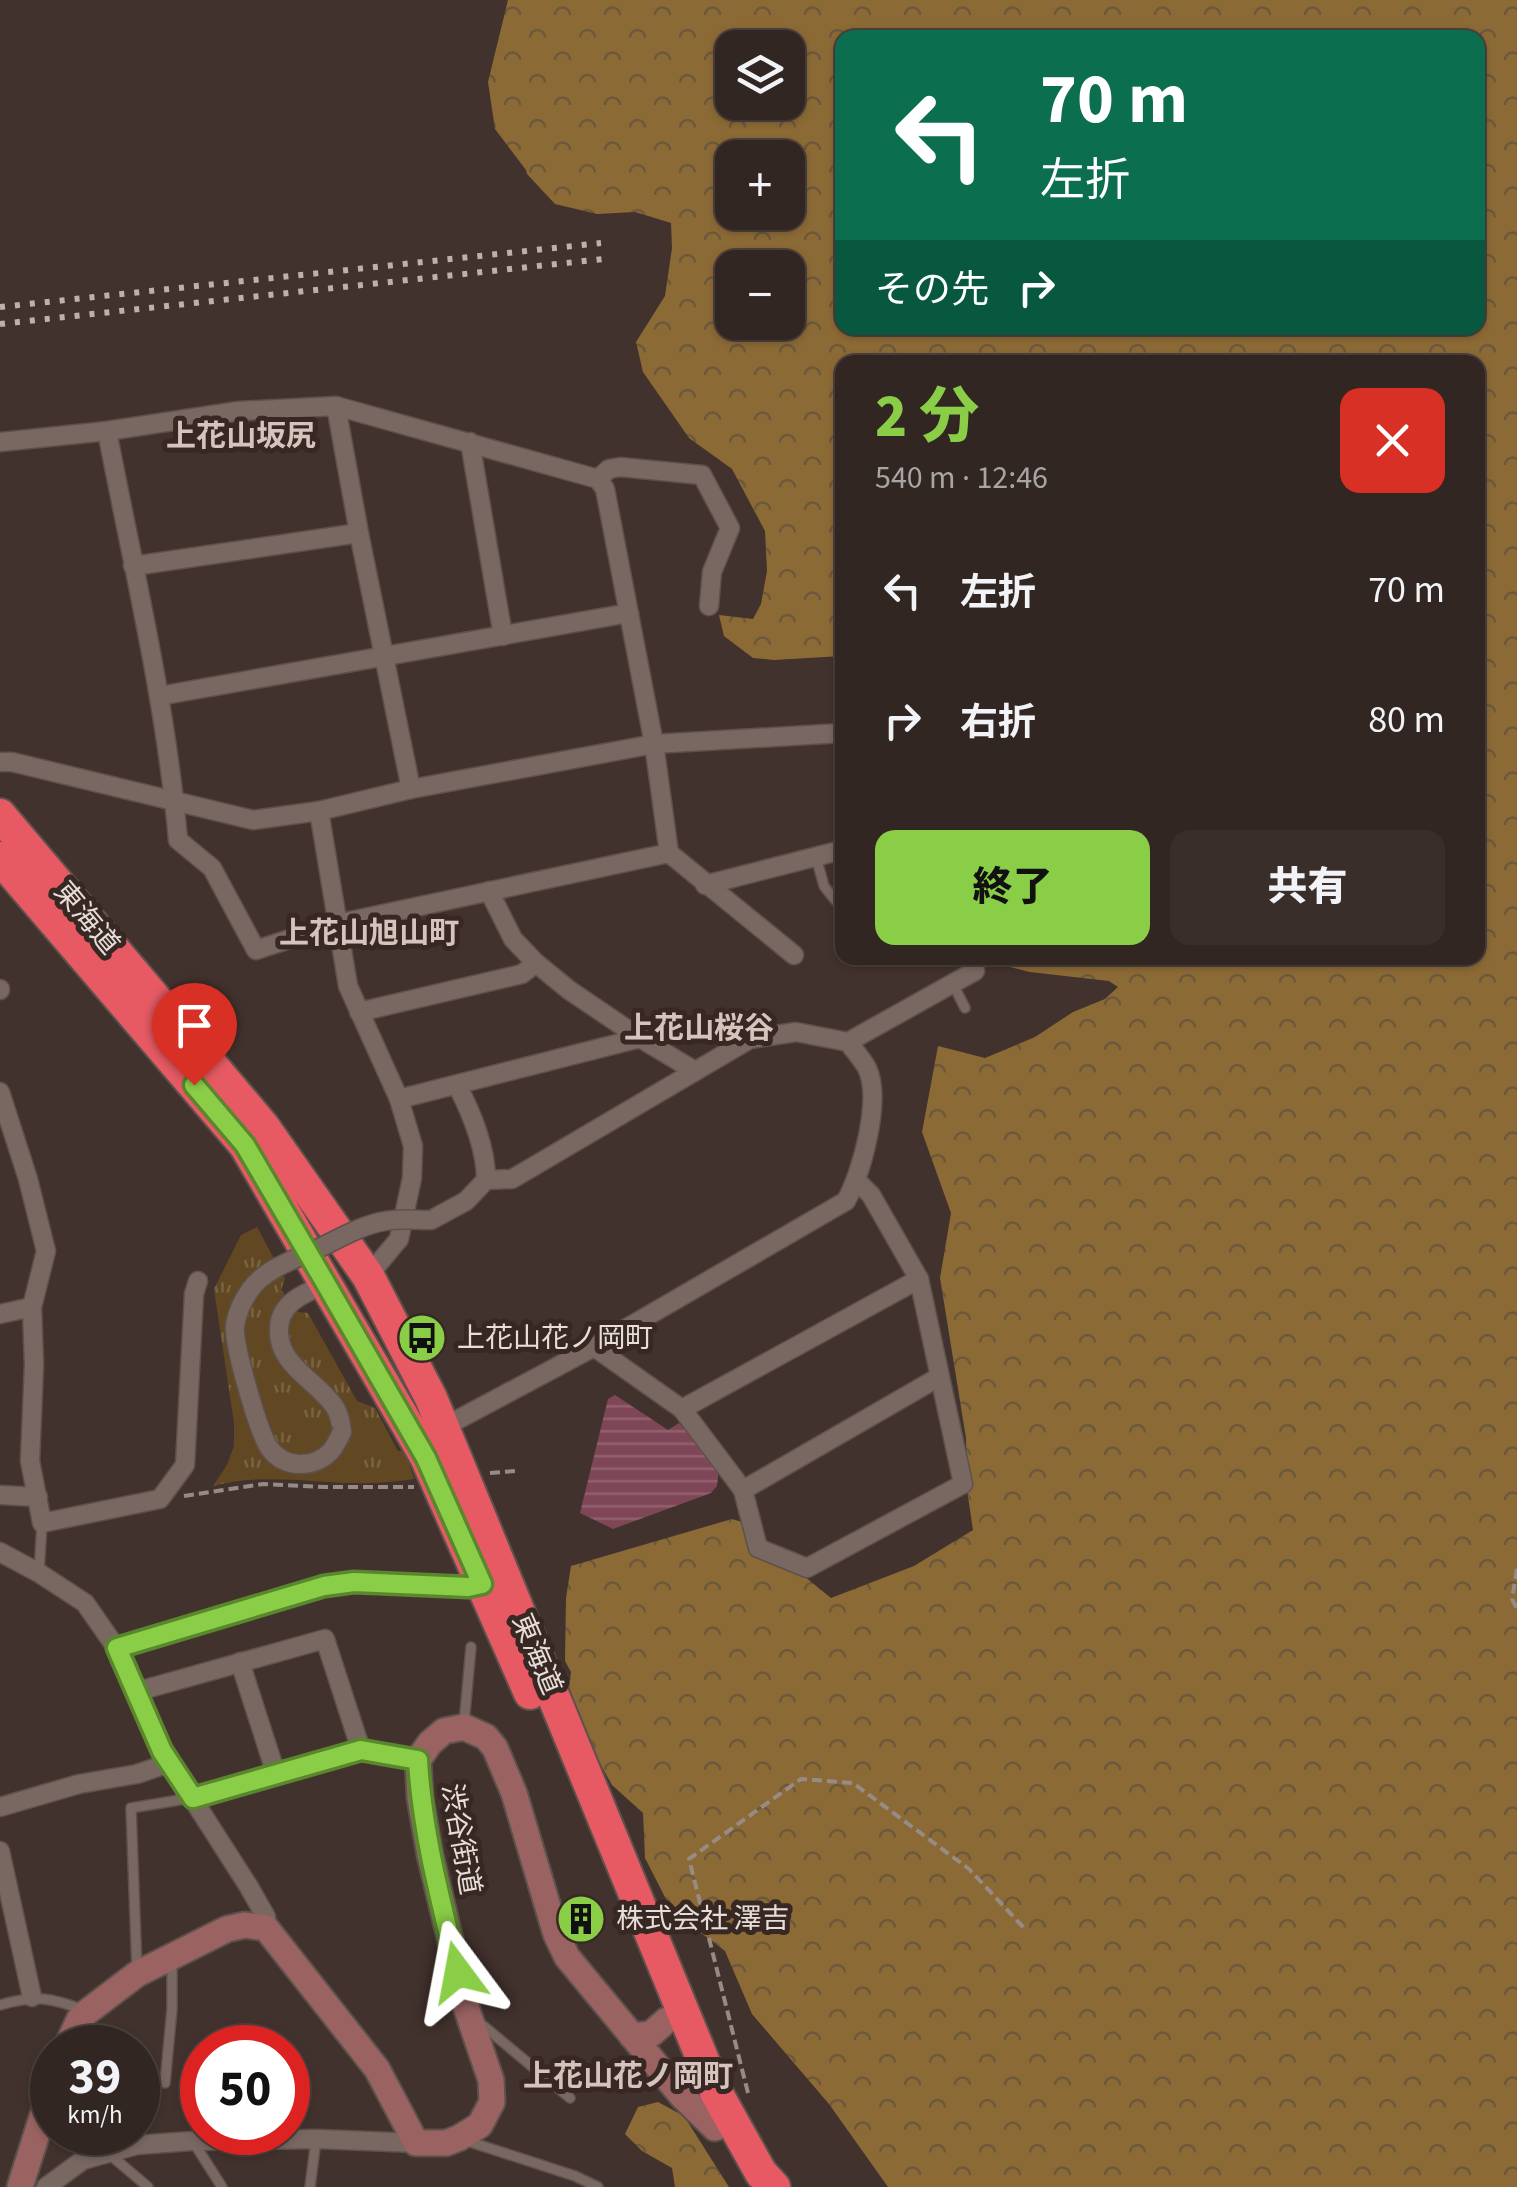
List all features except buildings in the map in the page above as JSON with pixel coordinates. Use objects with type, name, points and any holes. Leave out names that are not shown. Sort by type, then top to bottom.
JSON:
[{"type":"highway","name":"東海道","points":[[0,815],[264,1126],[368,1276],[431,1398],[716,2092],[761,2172],[774,2187]]},
{"type":"highway","name":"東海道","points":[[0,858],[245,1145],[426,1458],[701,2100],[746,2187]]},
{"type":"main road","name":"渋谷街道","points":[[459,2138],[480,2125],[492,2102],[491,2080],[467,2010],[430,1855],[418,1760],[430,1742],[444,1731],[464,1727],[486,1737],[495,1748],[514,1794],[556,1934],[568,1956],[682,2096],[715,2128]]},
{"type":"main road","points":[[78,2025],[87,2012],[137,1974],[172,1955],[226,1929],[245,1925],[266,1928],[377,2069],[416,2143],[446,2143],[459,2138]]},
{"type":"main road","points":[[632,2036],[651,2034],[667,2020]]},
{"type":"main road","points":[[20,2187],[30,2155]]},
{"type":"street","points":[[336,406],[411,789]]},
{"type":"street","points":[[0,442],[239,411],[336,406],[598,479],[605,489],[654,744],[668,853],[794,955]]},
{"type":"street","points":[[107,431],[159,696],[178,840],[212,868],[256,950],[336,924],[668,853]]},
{"type":"street","points":[[470,442],[502,636]]},
{"type":"street","points":[[598,479],[610,469],[620,467],[702,475],[730,528],[712,572],[709,606]]},
{"type":"street","points":[[133,566],[359,534]]},
{"type":"street","points":[[159,696],[629,613]]},
{"type":"street","points":[[0,762],[253,820],[319,811],[411,789],[654,744],[835,733]]},
{"type":"street","points":[[319,811],[348,986],[399,1099],[413,1146],[412,1178],[400,1239],[368,1276]]},
{"type":"street","points":[[706,885],[835,852]]},
{"type":"street","points":[[489,891],[513,939],[536,963],[569,990],[695,1071]]},
{"type":"street","points":[[359,1012],[522,974],[536,963]]},
{"type":"street","points":[[486,1180],[512,1179],[750,1039],[796,1032],[848,1042],[975,971]]},
{"type":"street","points":[[399,1099],[640,1038]]},
{"type":"street","points":[[442,1428],[594,1347],[846,1201],[857,1181],[873,1104],[868,1070],[848,1042]]},
{"type":"street","points":[[326,1284],[290,1303],[279,1319],[278,1336],[281,1350],[339,1413],[342,1432],[334,1449],[320,1460],[291,1464],[277,1458],[267,1446],[241,1365],[235,1337],[242,1304],[266,1274],[363,1228],[385,1221],[432,1220],[466,1201],[486,1180],[486,1163],[471,1111],[457,1085]]},
{"type":"street","points":[[0,1092],[46,1251],[32,1308],[30,1462],[42,1523],[160,1500],[185,1465],[194,1294],[198,1281]]},
{"type":"street","points":[[594,1347],[682,1409],[743,1490],[758,1548],[807,1568],[963,1484],[919,1279],[871,1195],[857,1181]]},
{"type":"street","points":[[682,1409],[919,1279]]},
{"type":"street","points":[[0,1314],[32,1308]]},
{"type":"street","points":[[743,1490],[939,1377]]},
{"type":"street","points":[[0,1495],[38,1497]]},
{"type":"street","points":[[0,1552],[85,1604],[117,1648],[168,1763],[266,1917],[266,1928]]},
{"type":"street","points":[[134,1692],[325,1639],[361,1750]]},
{"type":"street","points":[[240,1662],[276,1774]]},
{"type":"street","points":[[193,1798],[361,1750],[418,1760]]},
{"type":"street","points":[[0,1807],[168,1763]]},
{"type":"street","points":[[0,1851],[32,1998]]},
{"type":"street","points":[[310,2139],[416,2143]]},
{"type":"street","points":[[46,2187],[83,2160],[101,2155]]},
{"type":"lane","points":[[816,858],[824,886],[835,900]]},
{"type":"lane","points":[[953,984],[965,1008]]},
{"type":"lane","points":[[39,1573],[42,1523]]},
{"type":"lane","points":[[117,1648],[324,1586],[354,1582],[468,1587],[482,1584]]},
{"type":"lane","points":[[464,1727],[470,1647]]},
{"type":"lane","points":[[137,1974],[131,1808],[193,1798]]},
{"type":"lane","points":[[164,2083],[172,2009],[172,1955]]},
{"type":"lane","points":[[0,2005],[32,1998],[58,2000],[87,2012]]},
{"type":"lane","points":[[467,2010],[570,2098]]},
{"type":"lane","points":[[459,2138],[598,2187]]},
{"type":"lane","points":[[310,2187],[316,2139]]},
{"type":"lane","points":[[110,2155],[148,2187]]},
{"type":"lane","points":[[202,2155],[222,2187]]},
{"type":"path","points":[[490,1473],[516,1471]]},
{"type":"path","points":[[160,1500],[263,1484],[417,1486]]},
{"type":"path","points":[[1515,1604],[1517,1569]]},
{"type":"path","points":[[752,2108],[690,1859],[801,1780],[853,1783],[969,1870],[1024,1928]]},
{"type":"green space","points":[[508,0],[1517,0],[1517,2187],[888,2187],[829,2104],[752,2014],[725,1951],[672,1911],[645,1858],[643,1813],[612,1785],[576,1721],[569,1685],[571,1672],[565,1661],[571,1566],[732,1519],[742,1522],[752,1554],[799,1572],[831,1598],[914,1566],[973,1530],[966,1438],[940,1278],[951,1213],[922,1132],[938,1046],[985,1058],[1035,1037],[1073,1012],[1105,999],[1118,987],[1109,981],[1003,965],[1485,965],[1485,355],[835,355],[835,656],[753,658],[724,636],[719,615],[753,619],[761,604],[767,571],[765,531],[732,469],[689,438],[643,372],[636,342],[665,296],[672,248],[671,223],[635,212],[597,214],[555,204],[495,129],[488,82]]},
{"type":"green space","points":[[257,1227],[285,1279],[281,1290],[298,1312],[308,1313],[357,1401],[375,1408],[398,1451],[405,1451],[414,1479],[368,1483],[251,1480],[213,1486],[234,1446],[214,1289],[241,1235]]},
{"type":"green space","points":[[658,2102],[684,2116],[729,2187],[675,2187],[672,2168],[642,2151],[625,2134],[638,2107]]},
{"type":"shaded area","points":[[615,1395],[668,1430],[679,1423],[719,1468],[717,1486],[711,1493],[613,1529],[580,1513],[608,1399]]},
{"type":"railway","points":[[0,307],[601,243]]},
{"type":"railway","points":[[0,324],[603,259]]},
{"type":"place","name":"上花山花ノ岡町","points":[[422,1338]]},
{"type":"place","name":"株式会社 澤吉","points":[[581,1919]]},
{"type":"district","name":"上花山坂尻","points":[[241,436]]},
{"type":"district","name":"上花山旭山町","points":[[369,933]]},
{"type":"district","name":"上花山桜谷","points":[[699,1028]]},
{"type":"district","name":"上花山花ノ岡町","points":[[628,2076]]},
{"type":"route","points":[[194,1085],[245,1145],[326,1284],[426,1458],[482,1584],[468,1587],[354,1582],[324,1586],[117,1648],[168,1763],[193,1798],[361,1750],[418,1760],[430,1855],[458,1972]]}]
